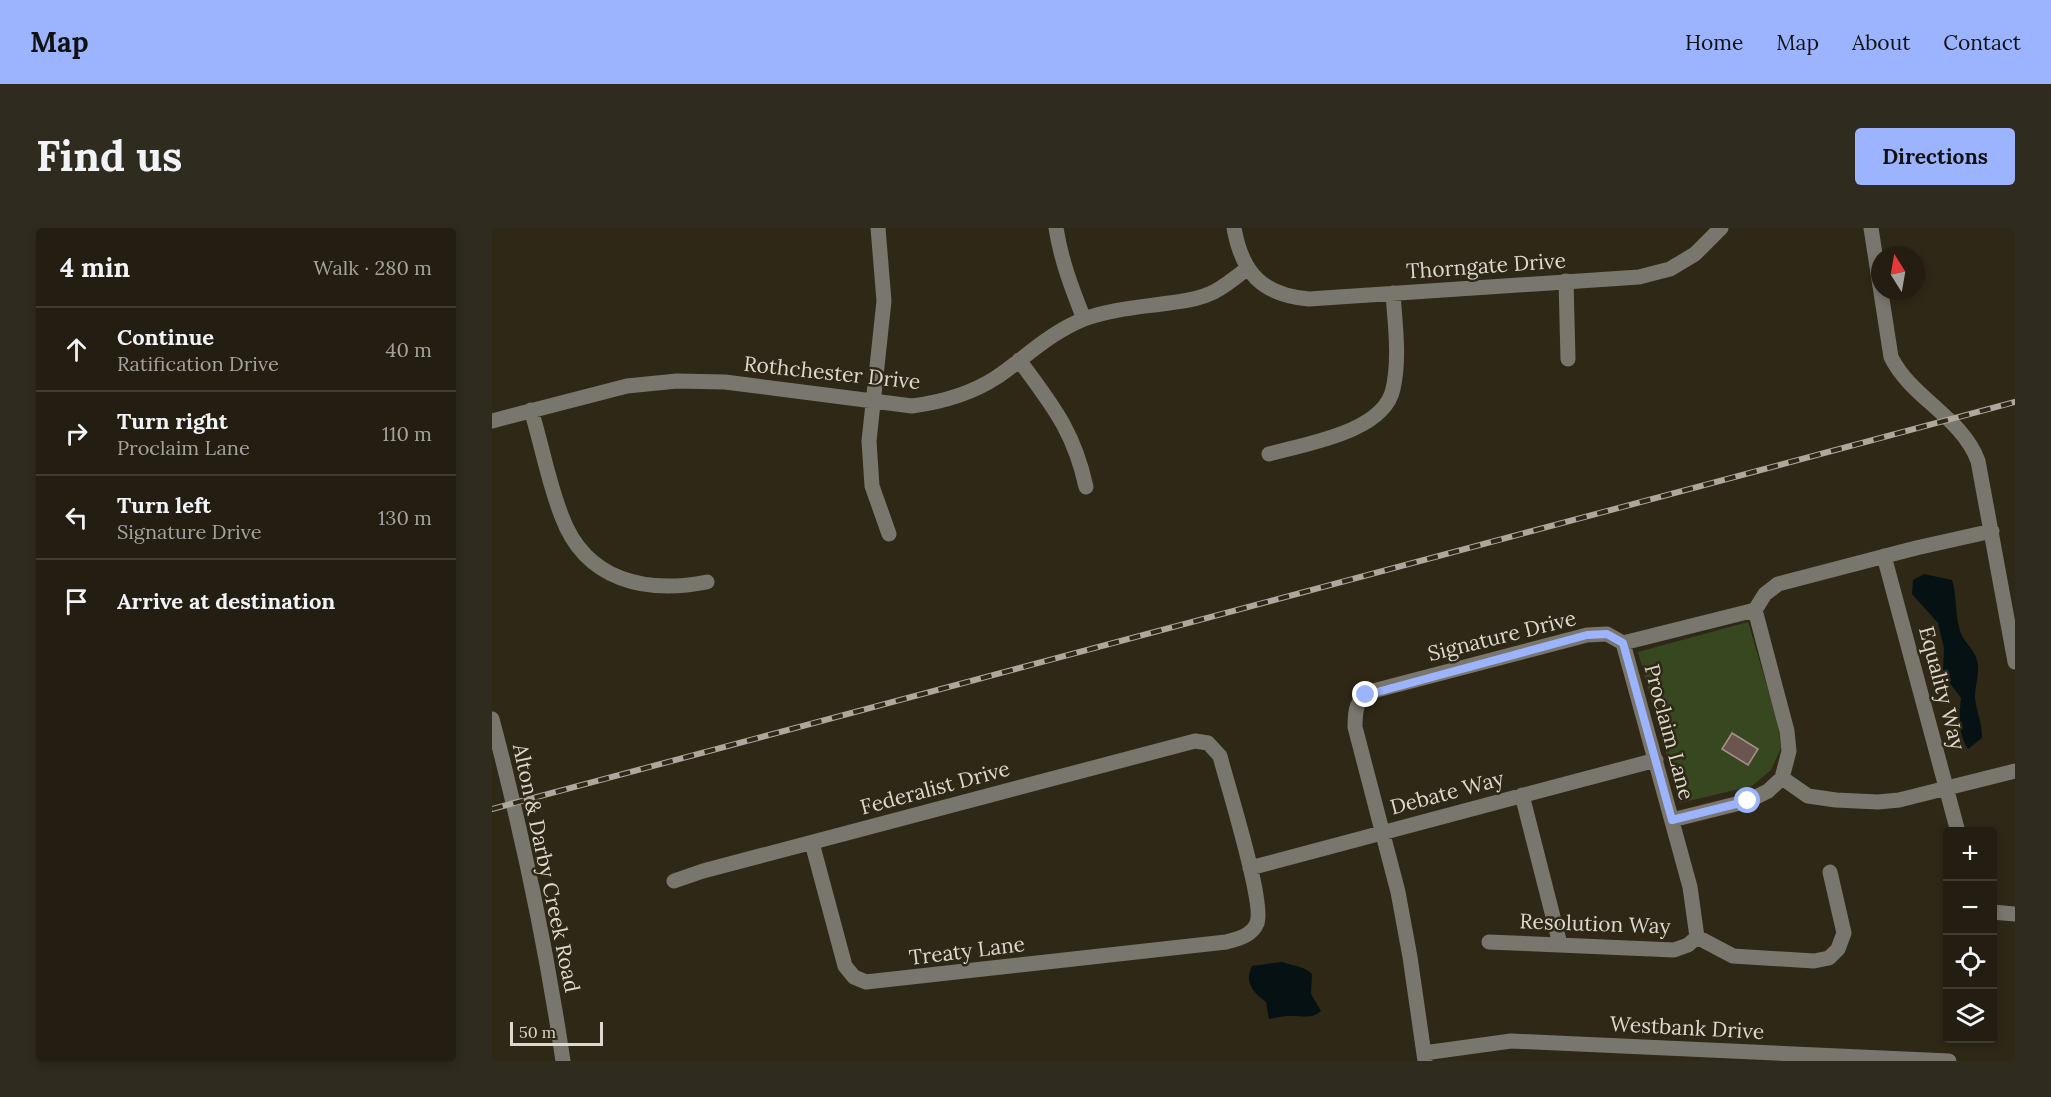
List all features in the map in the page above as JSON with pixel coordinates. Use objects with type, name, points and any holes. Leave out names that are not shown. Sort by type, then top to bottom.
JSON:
[{"type":"street","points":[[878,228],[884,301],[869,441],[872,486],[889,534]]},
{"type":"street","points":[[1056,228],[1060,253],[1084,319]]},
{"type":"street","points":[[1234,228],[1238,248],[1247,269]]},
{"type":"street","name":"Thorngate Drive","points":[[1247,269],[1279,293],[1309,299],[1639,277],[1670,269],[1695,254],[1721,228]]},
{"type":"street","points":[[1870,228],[1891,357],[1907,380],[1952,422],[1974,450],[1978,461],[2015,662]]},
{"type":"street","name":"Rothchester Drive","points":[[492,421],[627,386],[677,381],[734,383],[912,406],[956,398],[996,378],[1061,330],[1084,319],[1121,310],[1193,300],[1210,294],[1247,269]]},
{"type":"street","points":[[1566,281],[1568,359]]},
{"type":"street","points":[[1269,454],[1349,432],[1376,417],[1393,392],[1397,362],[1393,293]]},
{"type":"street","points":[[1019,360],[1058,413],[1071,436],[1086,487]]},
{"type":"street","points":[[531,410],[562,518],[573,540],[584,554],[608,573],[630,582],[647,585],[707,582]]},
{"type":"street","points":[[1623,643],[1755,610],[1765,594],[1778,584],[1992,531]]},
{"type":"street","name":"Equality Way","points":[[1884,556],[1957,827]]},
{"type":"street","points":[[1672,820],[1748,801],[1768,791],[1782,778],[1789,751],[1787,731],[1755,610]]},
{"type":"street","name":"Signature Drive","points":[[1384,833],[1355,727],[1356,707],[1360,699],[1373,691],[1587,635],[1607,634],[1623,643]]},
{"type":"street","name":"Proclaim Lane","points":[[1623,643],[1690,887],[1697,937]]},
{"type":"street","name":"Alton & Darby Creek Road","points":[[492,719],[515,803],[547,958],[563,1061]]},
{"type":"street","name":"Federalist Drive","points":[[674,880],[1167,747],[1195,741],[1208,743]]},
{"type":"street","name":"Treaty Lane","points":[[812,843],[845,966],[854,977],[866,982],[1226,942],[1245,936],[1255,927],[1259,912],[1250,868],[1220,756],[1208,743]]},
{"type":"street","name":"Debate Way","points":[[1250,868],[1656,759]]},
{"type":"street","points":[[1782,778],[1808,796],[1878,802],[1899,800],[2015,771]]},
{"type":"street","points":[[1522,795],[1560,944]]},
{"type":"street","points":[[1384,833],[1410,957],[1424,1057]]},
{"type":"street","points":[[1697,937],[1733,956],[1814,961],[1829,958],[1838,949],[1844,933],[1830,872]]},
{"type":"street","points":[[1997,912],[2015,914]]},
{"type":"street","name":"Resolution Way","points":[[1489,942],[1674,950],[1688,945],[1697,937]]},
{"type":"street","name":"Westbank Drive","points":[[1424,1057],[1511,1041],[1949,1061]]},
{"type":"green space","points":[[1748,622],[1777,720],[1781,748],[1771,770],[1752,786],[1680,803],[1638,652]]},
{"type":"shaded area","points":[[1924,574],[1952,580],[1960,631],[1977,660],[1975,697],[1982,738],[1968,749],[1962,737],[1960,725],[1961,698],[1943,674],[1944,648],[1938,623],[1912,594],[1913,580]]},
{"type":"shaded area","points":[[1282,962],[1302,968],[1312,974],[1311,994],[1321,1011],[1318,1014],[1269,1019],[1266,1002],[1249,982],[1250,972],[1252,966]]},
{"type":"building","points":[[1732,733],[1758,749],[1748,765],[1722,749]]},
{"type":"railway","points":[[492,809],[2015,402]]},
{"type":"route","points":[[1366,695],[1373,691],[1587,635],[1607,634],[1623,643],[1672,820],[1748,801]]}]
